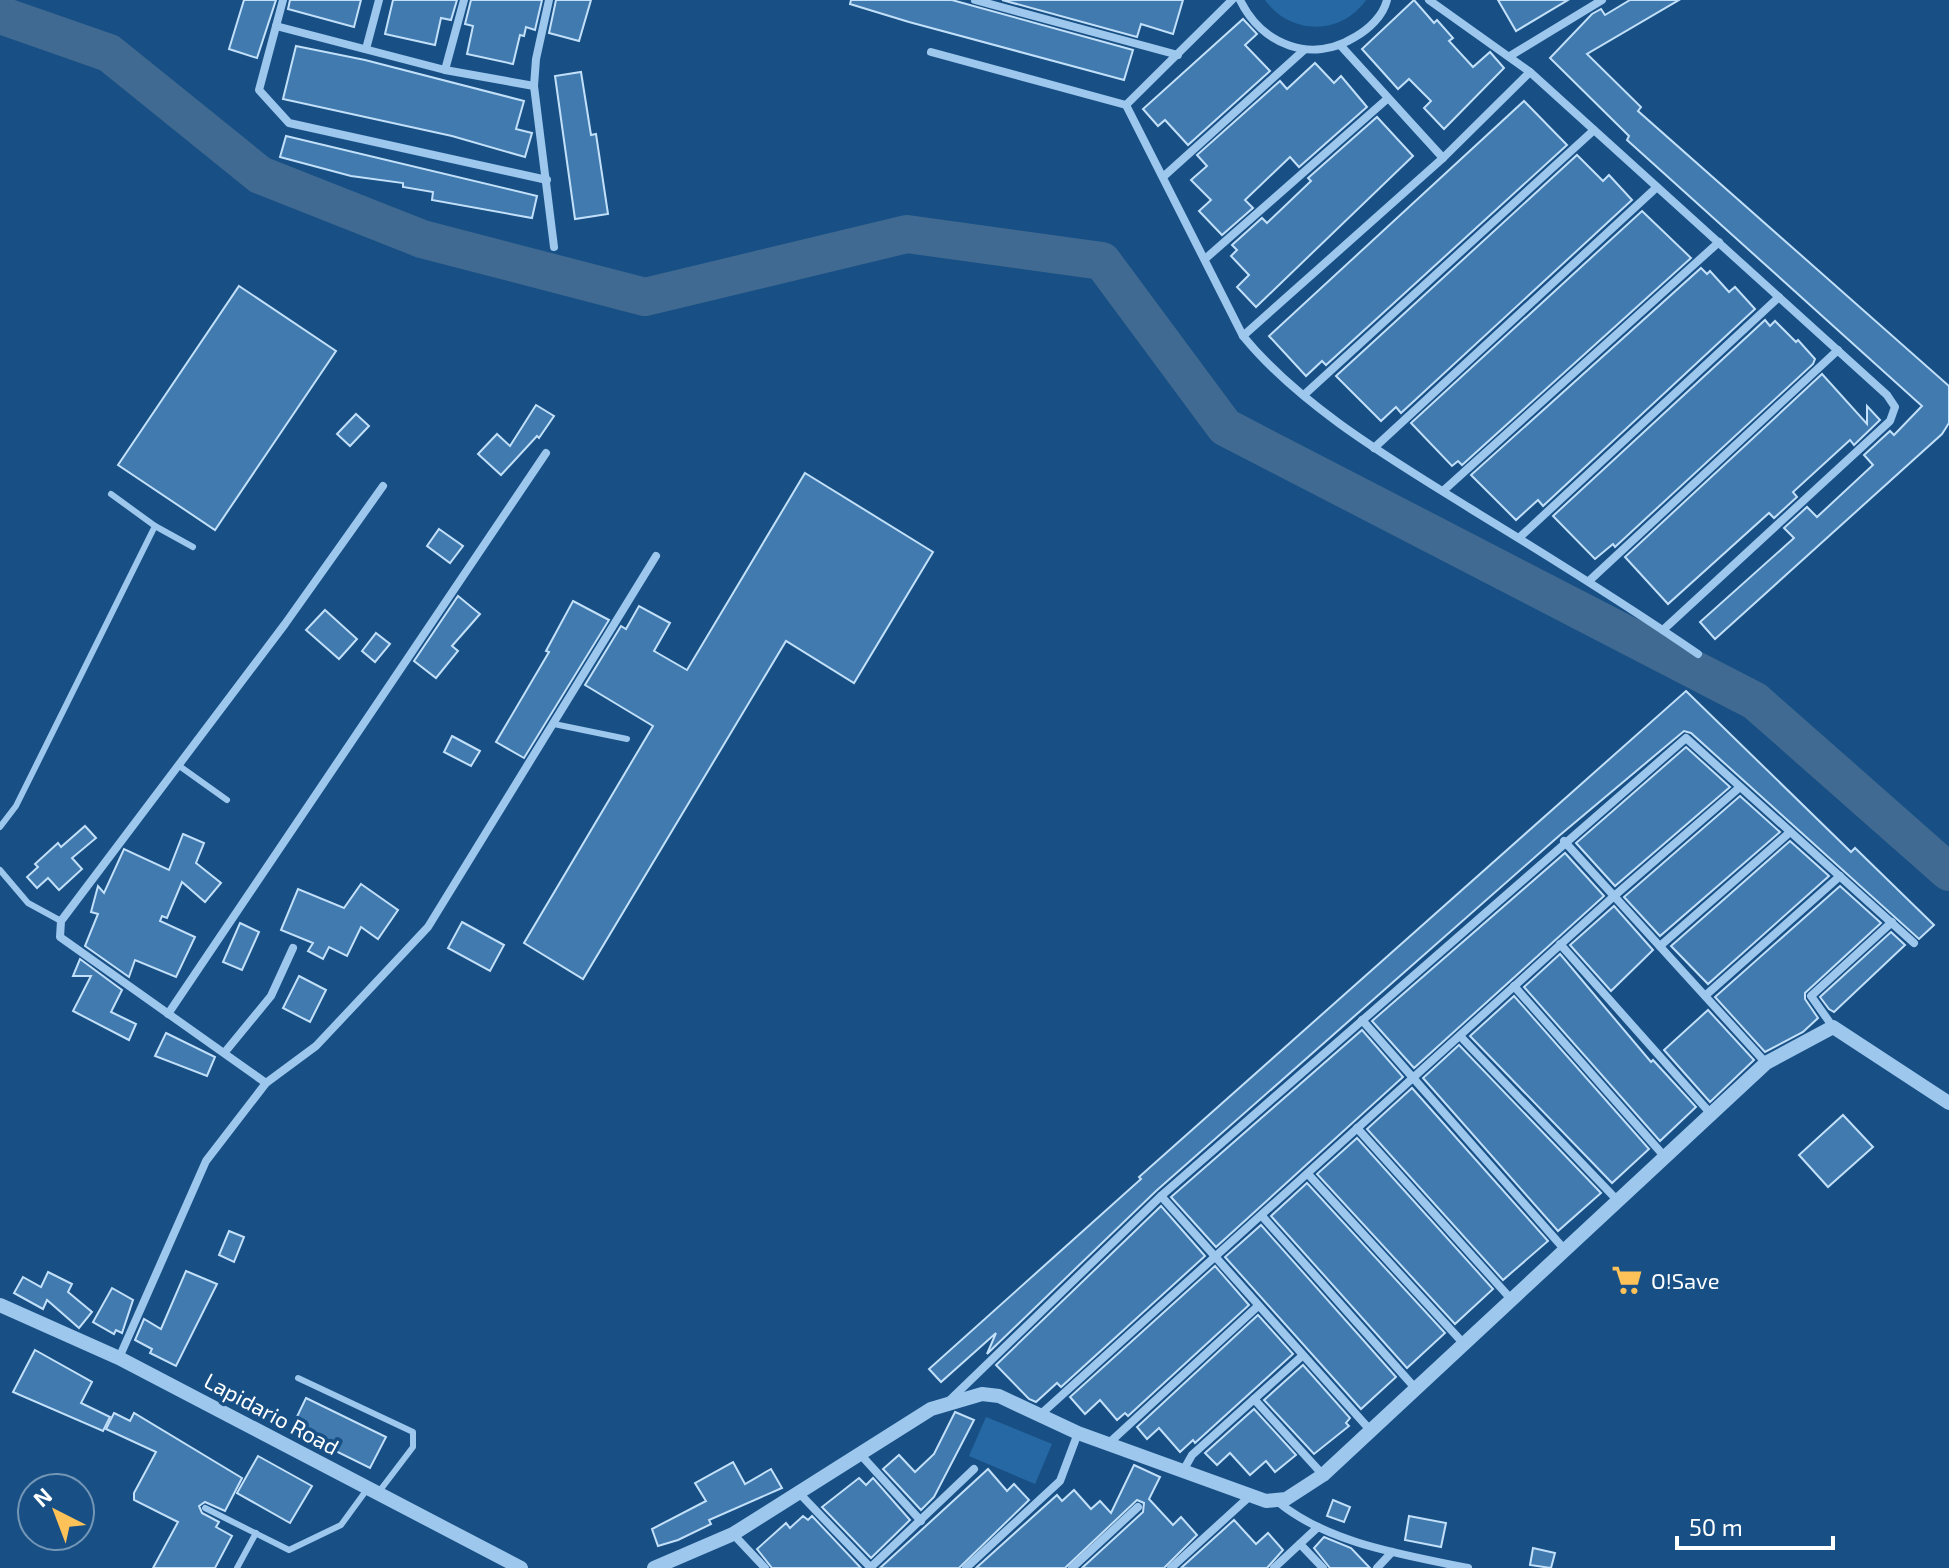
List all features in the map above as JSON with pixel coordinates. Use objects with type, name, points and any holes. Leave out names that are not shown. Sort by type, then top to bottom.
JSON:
[{"type":"street","points":[[283,0],[259,90],[289,123],[547,180]]},
{"type":"street","points":[[366,49],[379,0]]},
{"type":"street","points":[[445,70],[464,0]]},
{"type":"street","points":[[549,0],[536,59],[534,86],[554,247]]},
{"type":"street","points":[[975,0],[1178,55]]},
{"type":"street","points":[[1126,105],[1232,0]]},
{"type":"street","points":[[1240,0],[1262,32],[1282,44],[1304,50],[1341,46],[1367,30],[1387,0]]},
{"type":"street","points":[[1431,0],[1530,72],[1838,350],[1887,395],[1895,407],[1890,421],[1663,630]]},
{"type":"street","points":[[1510,56],[1602,0]]},
{"type":"street","points":[[276,26],[445,70],[534,86]]},
{"type":"street","points":[[1341,46],[1443,158]]},
{"type":"street","points":[[1163,177],[1304,50]]},
{"type":"street","points":[[931,52],[1126,105],[1243,336],[1261,358],[1374,448],[1589,581],[1698,654]]},
{"type":"street","points":[[1243,336],[1443,158],[1530,72]]},
{"type":"street","points":[[1205,259],[1387,99]]},
{"type":"street","points":[[1305,394],[1594,130]]},
{"type":"street","points":[[1374,448],[1657,187]]},
{"type":"street","points":[[1443,491],[1719,242]]},
{"type":"street","points":[[1519,538],[1779,297]]},
{"type":"street","points":[[1589,581],[1838,350]]},
{"type":"street","points":[[168,1014],[546,453]]},
{"type":"street","points":[[266,1083],[60,937],[61,921],[285,624],[383,486]]},
{"type":"street","points":[[119,1358],[206,1161],[266,1083],[316,1046],[428,927],[656,556]]},
{"type":"street","points":[[654,1568],[733,1534],[950,1401],[1161,1196],[1564,841],[1686,738],[1914,943]]},
{"type":"street","points":[[1041,1414],[1560,944],[1740,787]]},
{"type":"street","points":[[1660,946],[1789,833]]},
{"type":"street","points":[[1564,841],[1766,1063]]},
{"type":"street","points":[[1706,995],[1840,876]]},
{"type":"street","points":[[1892,922],[1811,996],[1833,1027],[1949,1103]]},
{"type":"street","points":[[1560,944],[1711,1114]]},
{"type":"street","points":[[225,1052],[271,996],[293,948]]},
{"type":"street","points":[[1514,986],[1665,1157]]},
{"type":"street","points":[[1362,1020],[1565,1250]]},
{"type":"street","points":[[1278,1502],[1323,1475],[1766,1063],[1833,1027]]},
{"type":"street","points":[[1460,1036],[1618,1201]]},
{"type":"street","points":[[1357,1128],[1511,1299]]},
{"type":"street","points":[[1308,1174],[1464,1344]]},
{"type":"street","points":[[1161,1196],[1371,1431]]},
{"type":"street","points":[[1262,1216],[1416,1389]]},
{"type":"street","name":"Lapidario Road","points":[[0,1305],[119,1358],[521,1568]]},
{"type":"street","points":[[1109,1443],[1258,1306]]},
{"type":"street","points":[[1183,1471],[1192,1455],[1302,1356]]},
{"type":"street","points":[[950,1401],[982,1394],[999,1396],[1078,1433],[1250,1496],[1278,1502],[1318,1527],[1392,1552],[1468,1568]]},
{"type":"street","points":[[1254,1399],[1323,1475]]},
{"type":"street","points":[[966,1568],[1060,1481],[1078,1433]]},
{"type":"street","points":[[860,1454],[921,1521]]},
{"type":"street","points":[[800,1494],[870,1568],[974,1469]]},
{"type":"street","points":[[1171,1568],[1250,1496]]},
{"type":"street","points":[[1072,1568],[1138,1507]]},
{"type":"street","points":[[1274,1568],[1318,1527]]},
{"type":"street","points":[[733,1534],[765,1568]]},
{"type":"street","points":[[1300,1544],[1323,1568]]},
{"type":"street","points":[[1377,1568],[1392,1552]]},
{"type":"lane","points":[[111,494],[155,526],[193,547]]},
{"type":"lane","points":[[0,827],[16,806],[155,526]]},
{"type":"lane","points":[[554,724],[627,739]]},
{"type":"lane","points":[[178,765],[227,800]]},
{"type":"lane","points":[[0,870],[28,903],[61,921]]},
{"type":"lane","points":[[205,1508],[289,1550],[341,1525],[413,1447],[413,1432],[298,1378]]},
{"type":"lane","points":[[237,1568],[256,1533]]},
{"type":"shaded area","points":[[1265,0],[1366,0],[1356,12],[1343,20],[1316,27],[1288,20],[1275,12]]},
{"type":"shaded area","points":[[986,1417],[1052,1444],[1035,1484],[969,1456]]},
{"type":"building","points":[[244,0],[276,0],[257,58],[229,49]]},
{"type":"building","points":[[290,0],[361,0],[354,27],[288,9]]},
{"type":"building","points":[[393,0],[457,0],[451,20],[441,18],[435,45],[385,34]]},
{"type":"building","points":[[471,0],[542,0],[535,30],[526,27],[524,36],[520,35],[513,64],[467,54],[473,26],[465,24]]},
{"type":"building","points":[[556,0],[591,0],[579,41],[549,33]]},
{"type":"building","points":[[851,0],[952,0],[1133,50],[1124,80],[909,22],[850,4]]},
{"type":"building","points":[[1002,0],[1183,0],[1173,34],[1141,24],[1137,37]]},
{"type":"building","points":[[1414,0],[1434,23],[1437,20],[1453,38],[1449,41],[1473,67],[1490,52],[1504,68],[1444,129],[1424,108],[1431,101],[1409,79],[1398,89],[1362,49]]},
{"type":"building","points":[[1498,0],[1568,0],[1516,31]]},
{"type":"building","points":[[1630,0],[1679,0],[1587,54],[1641,107],[1638,111],[1949,386],[1949,423],[1942,434],[1715,639],[1700,622],[1794,538],[1784,528],[1807,507],[1817,517],[1873,465],[1864,455],[1890,431],[1894,435],[1922,406],[1627,140],[1629,136],[1550,58],[1592,14],[1601,9],[1605,15]]},
{"type":"building","points":[[1243,19],[1257,34],[1245,45],[1270,71],[1188,145],[1165,120],[1158,126],[1143,109]]},
{"type":"building","points":[[296,46],[365,60],[524,101],[516,129],[532,133],[525,157],[452,136],[283,99]]},
{"type":"building","points":[[1315,63],[1334,83],[1341,76],[1367,107],[1299,167],[1290,157],[1245,200],[1253,208],[1222,235],[1199,211],[1211,200],[1191,180],[1207,166],[1197,155],[1280,81],[1287,89]]},
{"type":"building","points":[[581,72],[591,135],[596,134],[608,214],[575,219],[555,76]]},
{"type":"building","points":[[1524,101],[1567,145],[1326,365],[1322,361],[1306,376],[1269,336]]},
{"type":"building","points":[[1377,117],[1413,156],[1256,307],[1237,287],[1249,275],[1231,256],[1237,250],[1232,245],[1262,218],[1267,223],[1311,181],[1308,178]]},
{"type":"building","points":[[286,136],[537,196],[532,218],[432,200],[433,192],[403,187],[403,183],[351,176],[280,157]]},
{"type":"building","points":[[1577,155],[1603,181],[1609,175],[1632,200],[1401,413],[1396,407],[1381,421],[1336,376]]},
{"type":"building","points":[[1642,211],[1691,258],[1462,465],[1458,461],[1452,466],[1411,423]]},
{"type":"building","points":[[1701,268],[1707,274],[1710,271],[1729,292],[1735,287],[1755,309],[1543,506],[1538,500],[1516,520],[1471,475]]},
{"type":"building","points":[[239,286],[336,351],[215,530],[118,465]]},
{"type":"building","points":[[1765,320],[1770,326],[1775,321],[1796,342],[1798,340],[1815,359],[1813,364],[1615,547],[1613,544],[1595,559],[1553,516]]},
{"type":"building","points":[[1822,374],[1867,424],[1867,406],[1880,420],[1854,445],[1850,440],[1793,492],[1797,497],[1774,518],[1769,513],[1668,604],[1625,557]]},
{"type":"building","points":[[536,405],[554,416],[539,438],[537,436],[501,475],[478,454],[497,434],[510,446]]},
{"type":"building","points":[[356,414],[369,426],[350,446],[337,434]]},
{"type":"building","points":[[805,473],[933,552],[854,683],[786,641],[583,979],[524,943],[653,726],[585,685],[621,626],[626,629],[639,606],[670,623],[654,651],[687,670]]},
{"type":"building","points":[[439,529],[463,546],[450,563],[427,546]]},
{"type":"building","points":[[458,596],[480,614],[452,646],[458,651],[436,678],[414,661]]},
{"type":"building","points":[[573,601],[609,620],[524,758],[496,742],[549,652],[546,651]]},
{"type":"building","points":[[325,610],[357,639],[339,659],[306,630]]},
{"type":"building","points":[[376,633],[390,644],[375,662],[362,651]]},
{"type":"building","points":[[1686,691],[1851,852],[1855,848],[1934,925],[1919,939],[1691,733],[1684,731],[1560,835],[1156,1191],[987,1354],[996,1333],[941,1382],[929,1369],[1141,1179],[1139,1177]]},
{"type":"building","points":[[452,736],[480,751],[471,766],[444,752]]},
{"type":"building","points":[[1686,747],[1730,787],[1615,886],[1576,843]]},
{"type":"building","points":[[1740,796],[1780,832],[1660,936],[1624,897]]},
{"type":"building","points":[[85,826],[96,838],[72,858],[82,869],[59,890],[48,878],[37,888],[27,877],[38,867],[35,864],[58,843],[61,847]]},
{"type":"building","points":[[183,834],[204,843],[196,863],[221,883],[205,902],[182,882],[167,918],[162,916],[160,921],[195,937],[176,977],[135,960],[129,977],[85,946],[98,914],[91,912],[98,886],[104,893],[124,849],[169,870]]},
{"type":"building","points":[[1790,841],[1829,876],[1708,984],[1671,946]]},
{"type":"building","points":[[1565,853],[1604,896],[1414,1068],[1372,1021]]},
{"type":"building","points":[[361,884],[398,910],[378,939],[361,927],[347,956],[329,947],[323,959],[308,951],[313,943],[281,930],[298,889],[344,908]]},
{"type":"building","points":[[1840,886],[1881,923],[1805,993],[1805,999],[1818,1018],[1803,1032],[1765,1052],[1715,997]]},
{"type":"building","points":[[1614,906],[1653,950],[1611,991],[1570,945]]},
{"type":"building","points":[[462,922],[504,945],[490,971],[448,948]]},
{"type":"building","points":[[240,923],[259,932],[242,970],[223,962]]},
{"type":"building","points":[[1891,932],[1905,945],[1834,1012],[1829,1009],[1820,997]]},
{"type":"building","points":[[1560,954],[1651,1062],[1653,1060],[1696,1107],[1660,1141],[1524,987]]},
{"type":"building","points":[[80,959],[122,990],[111,1012],[136,1024],[129,1040],[73,1011],[91,976],[73,976]]},
{"type":"building","points":[[299,976],[326,990],[310,1022],[283,1008]]},
{"type":"building","points":[[1514,996],[1649,1149],[1612,1183],[1470,1036]]},
{"type":"building","points":[[1708,1010],[1754,1060],[1710,1102],[1664,1050]]},
{"type":"building","points":[[1362,1030],[1403,1077],[1216,1247],[1171,1197]]},
{"type":"building","points":[[166,1033],[215,1057],[207,1076],[155,1056]]},
{"type":"building","points":[[1459,1045],[1601,1193],[1558,1231],[1423,1078]]},
{"type":"building","points":[[1412,1088],[1548,1241],[1503,1280],[1367,1129]]},
{"type":"building","points":[[1843,1115],[1873,1147],[1828,1187],[1799,1155]]},
{"type":"building","points":[[1357,1138],[1493,1289],[1455,1324],[1317,1174]]},
{"type":"building","points":[[1307,1183],[1445,1333],[1407,1368],[1271,1216]]},
{"type":"building","points":[[1161,1206],[1205,1256],[1061,1387],[1057,1383],[1036,1402],[1029,1399],[996,1365]]},
{"type":"building","points":[[1261,1225],[1396,1377],[1361,1409],[1225,1257]]},
{"type":"building","points":[[229,1231],[244,1237],[234,1262],[219,1255]]},
{"type":"building","points":[[1215,1266],[1249,1305],[1128,1416],[1125,1413],[1117,1420],[1100,1400],[1085,1414],[1070,1397]]},
{"type":"building","points":[[186,1271],[217,1284],[176,1366],[150,1353],[152,1349],[135,1340],[144,1319],[161,1329]]},
{"type":"building","points":[[48,1272],[72,1284],[68,1292],[92,1312],[79,1328],[47,1300],[43,1309],[14,1293],[23,1277],[41,1287]]},
{"type":"building","points":[[112,1288],[133,1300],[122,1333],[116,1330],[114,1334],[93,1322]]},
{"type":"building","points":[[1258,1315],[1293,1354],[1195,1443],[1193,1440],[1180,1452],[1159,1428],[1147,1439],[1137,1427]]},
{"type":"building","points":[[35,1350],[92,1382],[81,1403],[110,1417],[103,1431],[13,1392]]},
{"type":"building","points":[[1303,1365],[1350,1418],[1346,1423],[1349,1426],[1314,1454],[1264,1400]]},
{"type":"building","points":[[306,1398],[386,1437],[370,1468],[291,1429]]},
{"type":"building","points":[[1254,1409],[1296,1455],[1275,1472],[1266,1461],[1250,1475],[1230,1453],[1217,1465],[1205,1453]]},
{"type":"building","points":[[955,1412],[974,1420],[934,1497],[921,1510],[883,1469],[899,1455],[915,1472],[934,1454]]},
{"type":"building","points":[[114,1413],[130,1421],[134,1413],[242,1478],[225,1511],[205,1502],[199,1506],[202,1513],[219,1522],[216,1527],[232,1536],[215,1568],[153,1568],[178,1522],[134,1500],[134,1493],[156,1452],[106,1429]]},
{"type":"building","points":[[258,1456],[312,1486],[290,1523],[237,1493]]},
{"type":"building","points":[[733,1462],[745,1484],[771,1469],[782,1488],[709,1520],[711,1524],[678,1540],[658,1546],[652,1529],[706,1501],[695,1483]]},
{"type":"building","points":[[1134,1465],[1160,1477],[1149,1499],[1173,1525],[1181,1517],[1197,1535],[1164,1568],[1082,1568],[1143,1512],[1144,1503],[1137,1500],[1065,1568],[976,1568],[1057,1495],[1062,1501],[1074,1490],[1091,1509],[1100,1501],[1111,1513]]},
{"type":"building","points":[[988,1469],[1007,1491],[1014,1484],[1029,1500],[959,1568],[880,1568]]},
{"type":"building","points":[[859,1478],[866,1485],[873,1478],[910,1520],[871,1558],[822,1507]]},
{"type":"building","points":[[1333,1500],[1350,1507],[1344,1522],[1327,1516]]},
{"type":"building","points":[[803,1516],[808,1520],[812,1516],[861,1568],[772,1568],[757,1549],[786,1523],[790,1528]]},
{"type":"building","points":[[1409,1516],[1446,1523],[1441,1547],[1405,1540]]},
{"type":"building","points":[[1234,1520],[1256,1544],[1268,1533],[1283,1550],[1267,1568],[1181,1568]]},
{"type":"building","points":[[1324,1537],[1351,1548],[1370,1568],[1330,1568],[1314,1548]]},
{"type":"building","points":[[1533,1548],[1555,1553],[1551,1568],[1530,1565]]},
{"type":"waterway","points":[[0,15],[109,53],[260,175],[422,239],[645,297],[907,234],[1102,261],[1225,427],[1755,701],[1949,872]]},
{"type":"place","name":"O!Save","points":[[1627,1280]]}]
